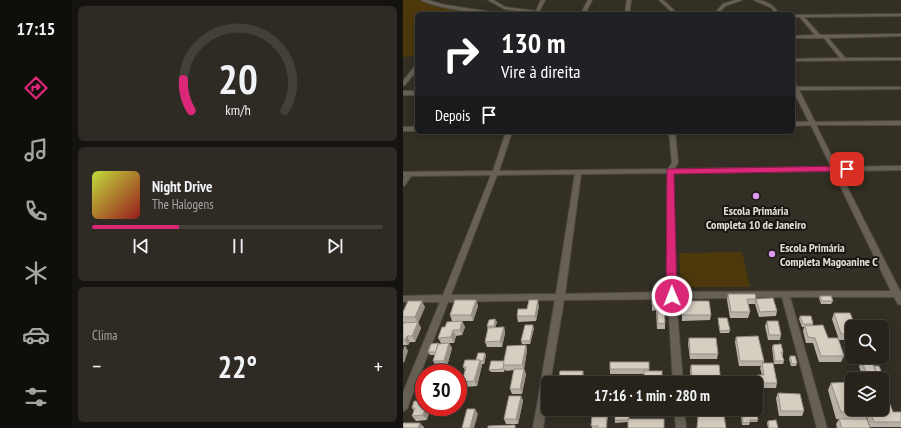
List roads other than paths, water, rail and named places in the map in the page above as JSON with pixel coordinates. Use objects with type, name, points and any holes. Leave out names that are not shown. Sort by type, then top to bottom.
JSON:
[{"type":"street","points":[[423,0],[445,6],[488,12]]},
{"type":"street","points":[[490,0],[504,8],[531,12]]},
{"type":"street","points":[[537,12],[543,0]]},
{"type":"street","points":[[584,12],[590,0]]},
{"type":"street","points":[[627,12],[629,0]]},
{"type":"street","points":[[661,0],[674,12]]},
{"type":"street","points":[[718,12],[724,6],[740,0]]},
{"type":"street","points":[[756,0],[773,7],[776,12]]},
{"type":"street","points":[[795,16],[901,15]]},
{"type":"street","points":[[801,16],[818,36]]},
{"type":"street","points":[[795,37],[901,35]]},
{"type":"street","points":[[825,36],[844,60]]},
{"type":"street","points":[[795,60],[900,59]]},
{"type":"street","points":[[403,84],[415,70]]},
{"type":"street","points":[[795,87],[901,88]]},
{"type":"street","points":[[403,299],[785,294],[900,297],[834,169],[795,89]]},
{"type":"street","points":[[403,93],[415,93]]},
{"type":"street","points":[[795,124],[901,123]]},
{"type":"street","points":[[403,129],[415,129]]},
{"type":"street","points":[[403,406],[495,173],[508,134]]},
{"type":"street","points":[[672,134],[675,163],[670,171],[672,296],[678,376]]},
{"type":"street","points":[[403,184],[406,174],[901,168]]},
{"type":"street","points":[[538,428],[560,297],[578,172]]},
{"type":"street","points":[[785,294],[822,428]]},
{"type":"street","points":[[680,416],[681,428]]},
{"type":"place","name":"Escola Primária Completa 10 de Janeiro","points":[[756,196]]},
{"type":"place","name":"Escola Primária Completa Magoanine C","points":[[772,254]]}]
